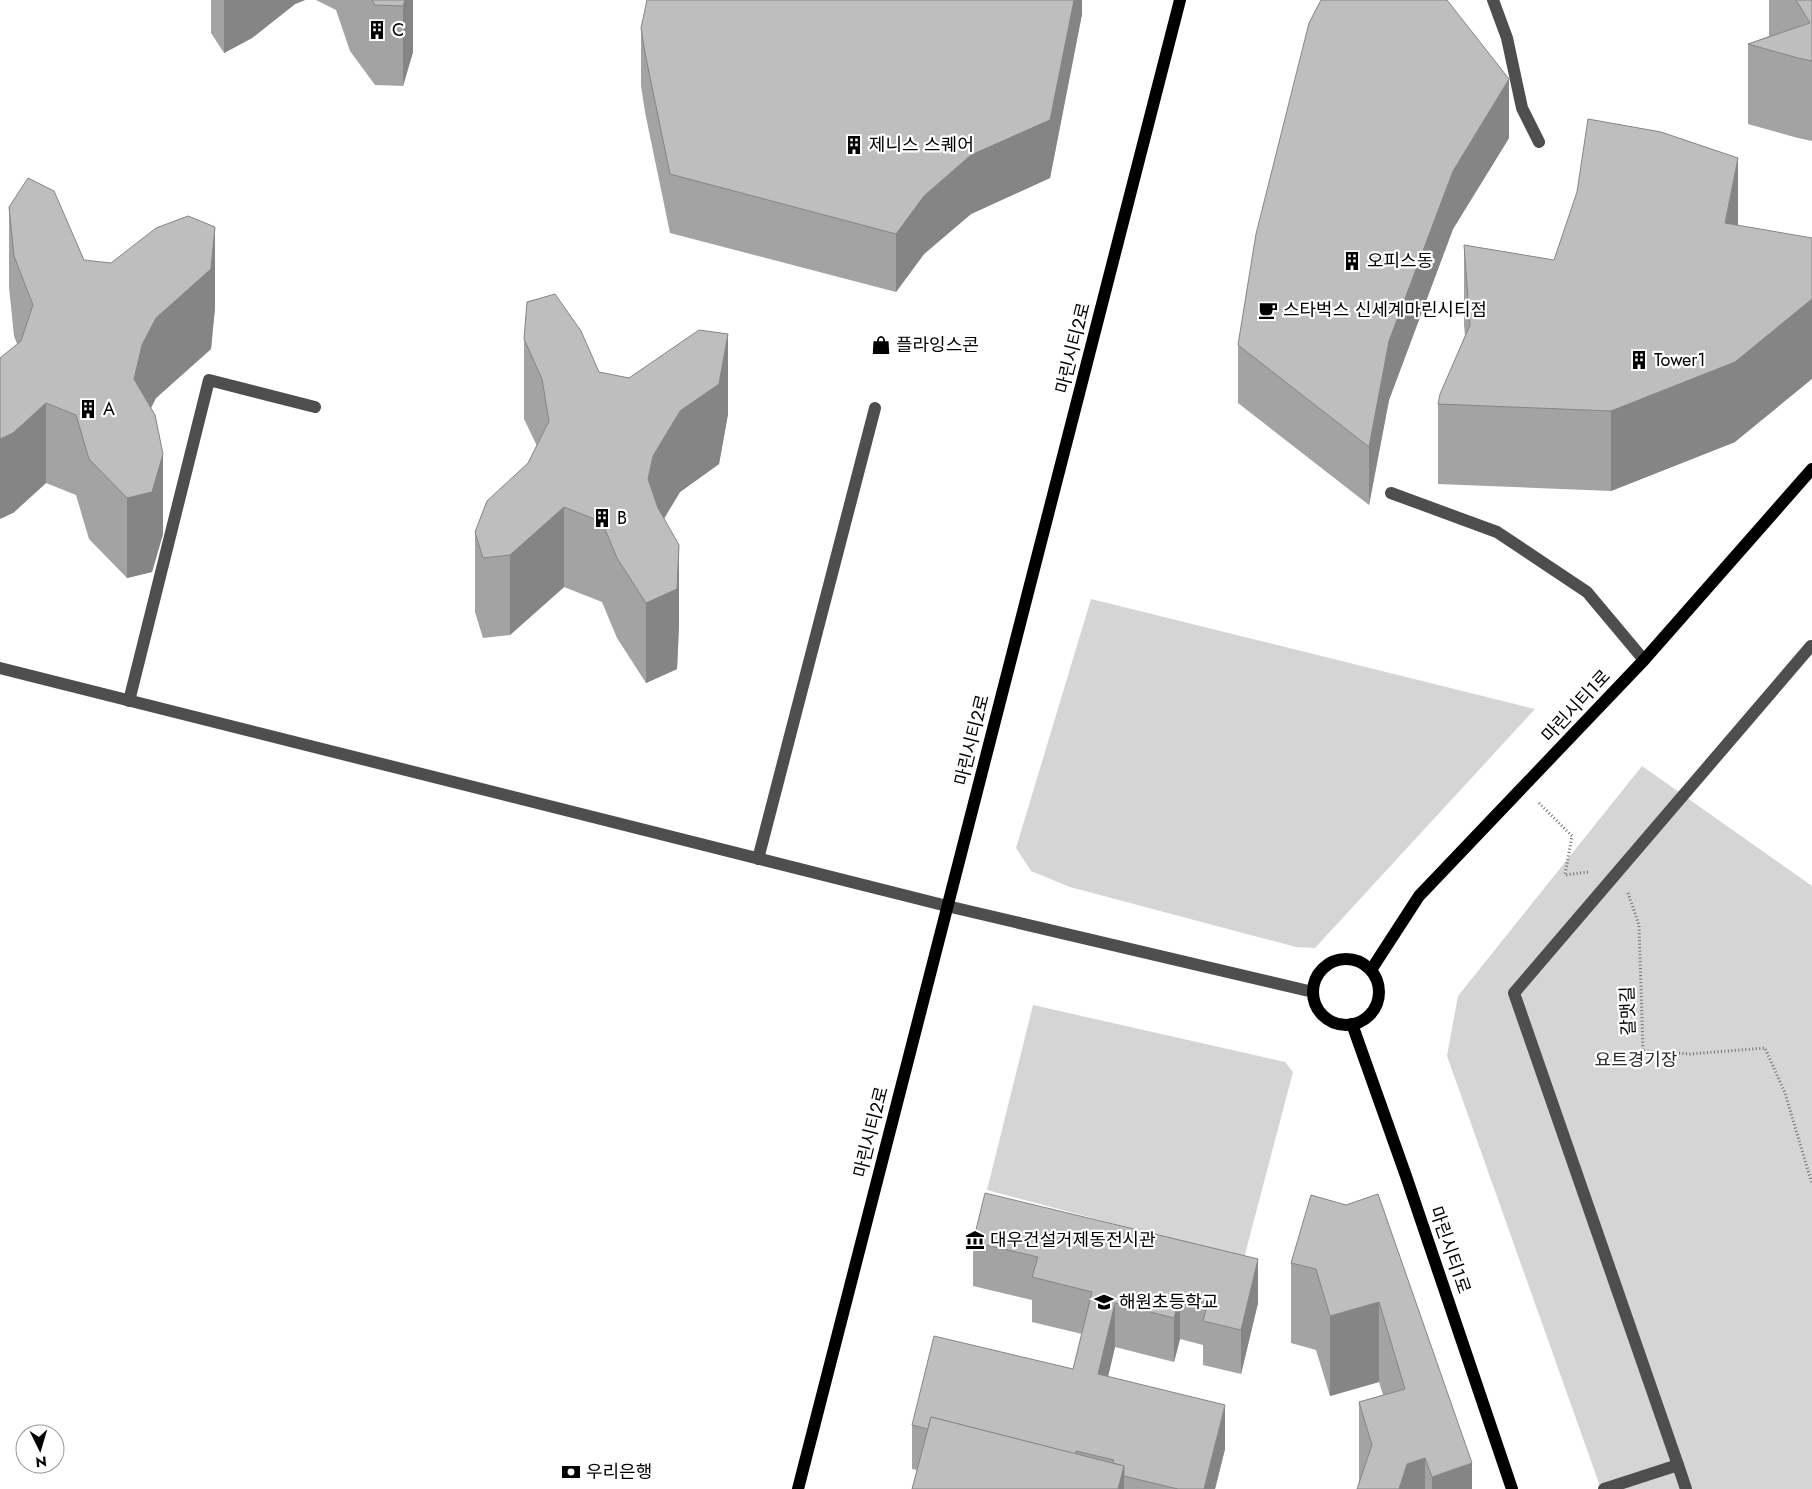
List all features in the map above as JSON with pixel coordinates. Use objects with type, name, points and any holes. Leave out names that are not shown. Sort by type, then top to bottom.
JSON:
[{"type":"main road","name":"마린시티2로","points":[[798,1489],[1180,0]]},
{"type":"main road","name":"마린시티1로","points":[[1371,970],[1419,896],[1644,660],[1812,469]]},
{"type":"main road","points":[[1347,959],[1360,962],[1371,970],[1377,982],[1379,994],[1376,1006],[1368,1016],[1358,1023],[1346,1025],[1334,1023],[1323,1016],[1315,1005],[1312,992],[1315,979],[1323,968],[1334,961],[1347,959]]},
{"type":"main road","name":"마린시티1로","points":[[1352,1024],[1406,1176],[1512,1489]]},
{"type":"street","points":[[1493,0],[1507,38],[1522,108],[1539,142]]},
{"type":"street","points":[[129,701],[209,380],[315,407]]},
{"type":"street","points":[[758,859],[875,408]]},
{"type":"street","points":[[1391,493],[1497,532],[1587,592],[1644,660]]},
{"type":"street","points":[[1686,1489],[1514,993],[1811,646]]},
{"type":"street","points":[[0,668],[947,906],[1312,992]]},
{"type":"street","points":[[1604,1489],[1678,1465]]},
{"type":"path","points":[[1524,787],[1572,836],[1565,875],[1620,869]]},
{"type":"path","name":"갈맷길","points":[[1620,869],[1639,925],[1642,1051],[1690,1054],[1765,1048],[1785,1093],[1812,1184]]},
{"type":"green space","points":[[1091,599],[1535,709],[1315,948],[1296,947],[1070,887],[1031,871],[1016,848]]},
{"type":"green space","name":"요트경기장","points":[[1642,766],[1812,886],[1812,1489],[1601,1489],[1447,1056],[1458,996]]},
{"type":"green space","points":[[1033,1005],[1285,1062],[1293,1072],[1244,1258],[987,1190]]},
{"type":"building","points":[[372,0],[405,0],[403,6],[375,5]]},
{"type":"building","name":"제니스 스퀘어","points":[[647,0],[1074,0],[1050,120],[971,155],[924,196],[896,234],[670,174],[641,28]]},
{"type":"building","name":"오피스동","points":[[1321,0],[1447,0],[1509,79],[1453,171],[1389,341],[1369,447],[1238,345],[1256,234],[1309,23]]},
{"type":"building","points":[[1796,0],[1812,0],[1812,61],[1748,44],[1810,23]]},
{"type":"building","points":[[1588,119],[1661,132],[1738,158],[1725,223],[1812,238],[1812,299],[1735,362],[1611,411],[1438,404],[1440,394],[1470,325],[1464,245],[1554,260],[1577,192]]},
{"type":"building","points":[[28,178],[54,191],[84,260],[111,263],[156,228],[188,216],[215,227],[211,269],[156,318],[142,345],[134,379],[155,415],[163,454],[152,492],[127,498],[89,459],[76,415],[46,403],[13,433],[0,439],[0,358],[21,341],[33,305],[14,256],[9,207]]},
{"type":"building","points":[[555,294],[581,331],[599,372],[629,378],[699,330],[728,334],[719,384],[680,411],[653,456],[648,479],[658,508],[679,545],[677,589],[646,603],[617,558],[602,522],[564,507],[510,555],[483,558],[475,532],[487,501],[528,463],[549,421],[542,379],[524,339],[527,302]]},
{"type":"building","points":[[985,1193],[1258,1259],[1241,1330],[1203,1321],[1208,1302],[1180,1295],[1174,1318],[1115,1303],[1098,1374],[1225,1405],[1204,1489],[1178,1489],[1124,1476],[1124,1466],[1113,1463],[1114,1460],[1076,1451],[1075,1454],[931,1417],[928,1429],[912,1425],[934,1336],[1073,1369],[1092,1292],[1032,1277],[1038,1257],[973,1242]]},
{"type":"building","points":[[1378,1194],[1472,1463],[1432,1477],[1425,1458],[1407,1464],[1399,1489],[1357,1489],[1372,1445],[1359,1402],[1405,1389],[1379,1302],[1330,1316],[1316,1269],[1291,1263],[1311,1195],[1346,1205]]},
{"type":"building","points":[[931,1417],[1124,1466],[1118,1489],[912,1489]]},
{"type":"place","name":"C","points":[[377,30]]},
{"type":"place","name":"제니스 스퀘어","points":[[854,145]]},
{"type":"place","name":"오피스동","points":[[1352,261]]},
{"type":"place","name":"스타벅스 신세계마린시티점","points":[[1268,310]]},
{"type":"place","name":"플라잉스콘","points":[[881,345]]},
{"type":"place","name":"Tower1","points":[[1639,360]]},
{"type":"place","name":"A","points":[[88,409]]},
{"type":"place","name":"B","points":[[602,518]]},
{"type":"place","name":"대우건설거제동전시관","points":[[975,1240]]},
{"type":"place","name":"해원초등학교","points":[[1104,1302]]},
{"type":"place","name":"우리은행","points":[[571,1472]]}]
